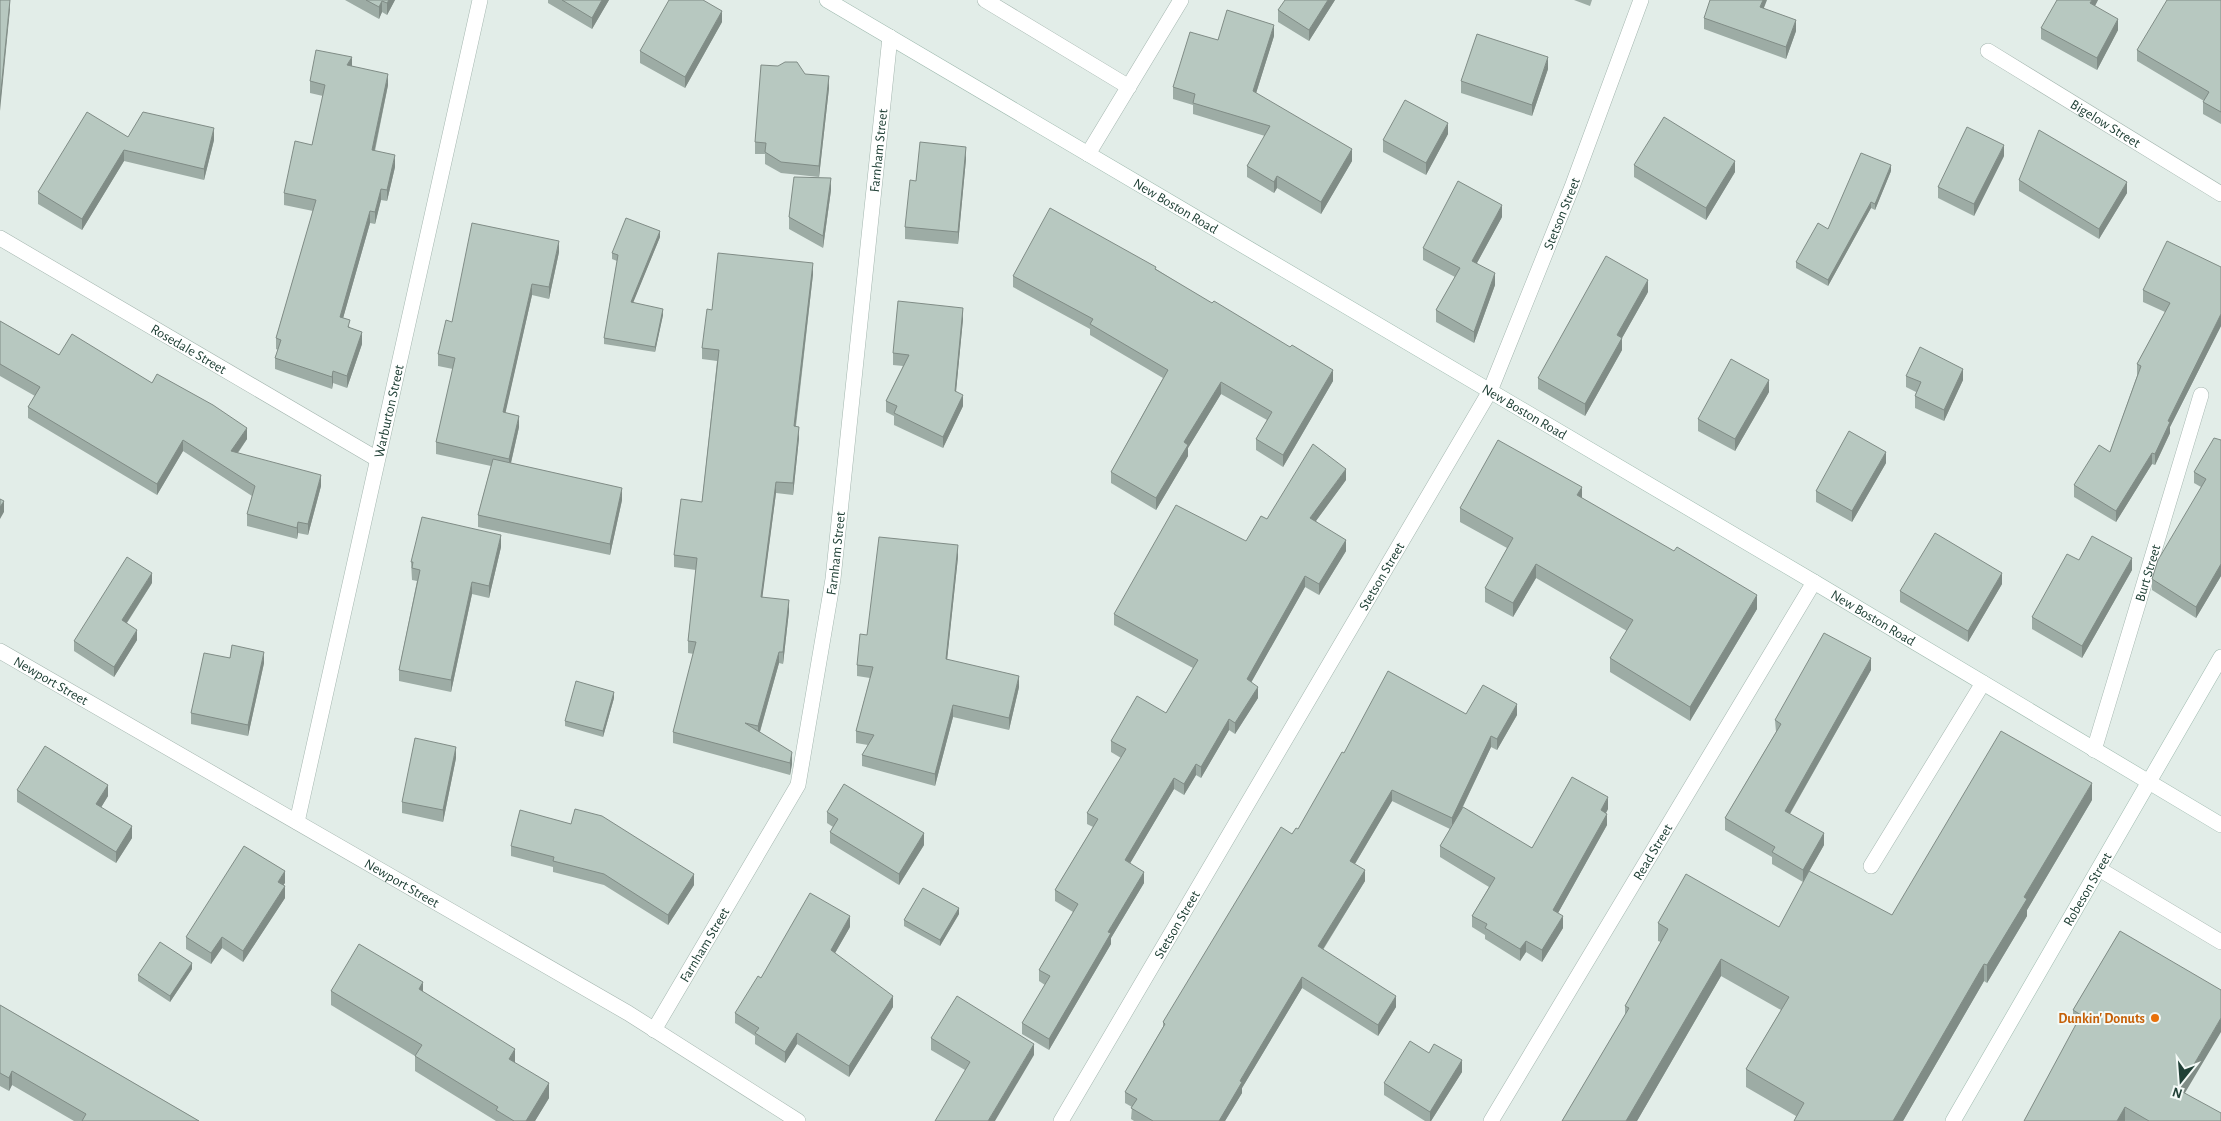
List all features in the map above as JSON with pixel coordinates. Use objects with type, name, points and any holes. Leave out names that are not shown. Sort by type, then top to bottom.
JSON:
[{"type":"street","name":"Warburton Street","points":[[297,822],[480,0]]},
{"type":"street","name":"New Boston Road","points":[[827,0],[1490,390],[2221,825]]},
{"type":"street","points":[[985,0],[1129,86]]},
{"type":"street","points":[[1088,154],[1181,0]]},
{"type":"street","name":"Stetson Street","points":[[1061,1121],[1490,390],[1572,187],[1641,0]]},
{"type":"street","name":"Farnham Street","points":[[654,1030],[798,785],[834,579],[890,37]]},
{"type":"street","name":"Bigelow Street","points":[[1988,52],[2221,194]]},
{"type":"street","name":"Rosedale Street","points":[[0,238],[377,459]]},
{"type":"street","name":"Burt Street","points":[[2094,750],[2201,395]]},
{"type":"street","name":"Read Street","points":[[1491,1121],[1814,582]]},
{"type":"street","name":"Newport Street","points":[[0,652],[654,1030],[798,1121]]},
{"type":"street","name":"Robeson Street","points":[[1953,1121],[2221,657]]},
{"type":"street","points":[[1871,866],[1984,683]]},
{"type":"street","points":[[2099,868],[2221,942]]},
{"type":"building","points":[[0,0],[10,0],[0,100]]},
{"type":"building","points":[[366,0],[389,0],[387,3],[382,1],[379,7]]},
{"type":"building","points":[[562,0],[602,0],[592,18]]},
{"type":"building","points":[[669,0],[703,0],[722,11],[685,77],[640,51]]},
{"type":"building","points":[[1285,0],[1328,0],[1309,30],[1278,10]]},
{"type":"building","points":[[1710,0],[1763,0],[1760,7],[1796,20],[1786,47],[1704,18]]},
{"type":"building","points":[[2057,0],[2092,0],[2090,3],[2118,19],[2097,58],[2041,28]]},
{"type":"building","points":[[2167,0],[2221,0],[2221,112],[2203,102],[2209,92],[2137,50]]},
{"type":"building","points":[[1227,10],[1274,25],[1253,91],[1352,149],[1321,202],[1277,176],[1274,182],[1247,166],[1270,126],[1193,103],[1195,94],[1173,87],[1190,32],[1218,40]]},
{"type":"building","points":[[1477,34],[1548,57],[1532,105],[1461,81]]},
{"type":"building","points":[[316,50],[352,57],[347,65],[388,74],[372,150],[395,155],[387,190],[381,189],[375,212],[370,211],[340,317],[350,320],[348,327],[362,332],[347,376],[333,371],[332,377],[275,358],[281,340],[276,338],[316,200],[284,193],[295,141],[312,145],[325,85],[310,81]]},
{"type":"building","points":[[785,62],[797,62],[805,74],[829,76],[819,166],[781,162],[765,152],[766,143],[755,142],[761,65],[778,66]]},
{"type":"building","points":[[1405,100],[1448,123],[1426,163],[1383,140]]},
{"type":"building","points":[[87,112],[128,137],[143,112],[214,128],[204,169],[124,150],[82,219],[38,192]]},
{"type":"building","points":[[1664,117],[1735,161],[1706,208],[1634,165]]},
{"type":"building","points":[[1967,127],[2004,145],[1974,204],[1938,187]]},
{"type":"building","points":[[2039,130],[2127,182],[2099,229],[2019,180]]},
{"type":"building","points":[[920,142],[966,147],[958,232],[905,227],[910,180],[916,181]]},
{"type":"building","points":[[1861,153],[1891,165],[1875,204],[1871,202],[1828,280],[1796,262],[1818,223],[1828,229]]},
{"type":"building","points":[[794,177],[831,178],[823,236],[789,217]]},
{"type":"building","points":[[1458,181],[1502,205],[1472,261],[1495,273],[1474,332],[1436,310],[1460,268],[1423,248]]},
{"type":"building","points":[[1050,208],[1156,267],[1155,269],[1212,303],[1214,301],[1290,347],[1292,345],[1333,370],[1283,455],[1256,439],[1272,412],[1221,382],[1184,442],[1188,445],[1156,498],[1111,472],[1168,370],[1090,324],[1093,319],[1013,276]]},
{"type":"building","points":[[626,218],[660,231],[631,302],[663,309],[655,347],[604,338],[618,255],[612,253]]},
{"type":"building","points":[[472,223],[559,241],[549,287],[532,284],[503,412],[519,416],[509,459],[436,442],[455,358],[438,354],[446,320],[452,322]]},
{"type":"building","points":[[2167,241],[2221,267],[2221,314],[2168,421],[2170,422],[2155,454],[2152,453],[2116,511],[2074,485],[2099,445],[2110,452],[2141,366],[2137,364],[2170,303],[2143,290]]},
{"type":"building","points":[[718,253],[813,263],[794,426],[799,427],[793,483],[776,482],[761,597],[789,600],[783,652],[779,652],[758,726],[745,723],[792,752],[790,763],[673,732],[696,642],[688,641],[697,558],[674,555],[681,499],[702,502],[719,350],[702,348],[707,309],[712,310]]},
{"type":"building","points":[[1606,256],[1648,280],[1617,335],[1622,338],[1585,404],[1538,378]]},
{"type":"building","points":[[898,301],[963,308],[955,391],[963,395],[943,437],[894,413],[897,406],[886,401],[909,355],[893,353]]},
{"type":"building","points":[[0,321],[59,355],[72,334],[152,383],[157,374],[213,405],[247,428],[231,451],[321,475],[308,524],[298,522],[297,528],[247,514],[255,486],[183,440],[157,484],[28,407],[40,387],[0,364]]},
{"type":"building","points":[[1920,347],[1963,369],[1944,410],[1915,396],[1921,382],[1906,376]]},
{"type":"building","points":[[1731,359],[1769,380],[1735,439],[1698,419]]},
{"type":"building","points":[[1849,431],[1886,452],[1852,511],[1816,491]]},
{"type":"building","points":[[2214,438],[2221,440],[2221,564],[2196,607],[2152,579],[2158,560],[2206,479],[2194,472]]},
{"type":"building","points":[[1498,440],[1582,487],[1577,495],[1674,551],[1677,547],[1757,595],[1690,707],[1610,658],[1633,620],[1536,564],[1513,603],[1485,588],[1513,538],[1460,508]]},
{"type":"building","points":[[1313,444],[1346,469],[1310,518],[1346,540],[1319,584],[1305,576],[1247,679],[1258,687],[1235,723],[1229,719],[1201,767],[1196,764],[1184,784],[1174,778],[1125,860],[1144,872],[1108,932],[1111,933],[1049,1039],[1022,1023],[1050,976],[1039,970],[1078,904],[1055,890],[1098,819],[1087,813],[1126,749],[1111,741],[1137,696],[1166,713],[1198,660],[1114,614],[1176,505],[1246,541],[1261,516],[1267,519]]},
{"type":"building","points":[[493,459],[622,488],[610,544],[478,515]]},
{"type":"building","points":[[0,499],[4,501],[0,507]]},
{"type":"building","points":[[422,517],[501,535],[489,586],[472,582],[451,680],[399,670],[420,570],[412,568],[413,562],[411,562]]},
{"type":"building","points":[[1935,533],[2002,573],[1968,631],[1900,591]]},
{"type":"building","points":[[2092,536],[2132,558],[2082,646],[2032,617],[2067,554],[2079,560]]},
{"type":"building","points":[[879,537],[958,545],[946,659],[1019,676],[1009,718],[953,705],[935,774],[862,755],[874,735],[856,731],[873,667],[857,665],[860,634],[867,635]]},
{"type":"building","points":[[127,557],[152,573],[122,620],[137,630],[114,667],[74,641]]},
{"type":"building","points":[[1824,633],[1871,658],[1785,811],[1824,833],[1803,870],[1772,852],[1775,847],[1725,818],[1781,724],[1775,720]]},
{"type":"building","points":[[232,645],[264,652],[248,725],[191,713],[204,653],[230,658]]},
{"type":"building","points":[[1388,671],[1466,714],[1483,685],[1517,704],[1497,739],[1491,736],[1452,818],[1392,790],[1350,861],[1365,870],[1318,946],[1396,996],[1378,1025],[1302,977],[1240,1081],[1242,1082],[1219,1121],[1153,1121],[1131,1108],[1137,1099],[1125,1092],[1165,1024],[1163,1022],[1281,827],[1292,834],[1296,828],[1298,829],[1342,752],[1344,753]]},
{"type":"building","points":[[576,681],[614,692],[603,731],[565,721]]},
{"type":"building","points":[[2001,731],[2092,783],[2024,897],[2027,899],[1987,965],[1984,964],[1893,1121],[1794,1121],[1804,1103],[1746,1069],[1789,997],[1721,959],[1626,1121],[1562,1121],[1629,1008],[1625,1006],[1668,929],[1658,923],[1686,874],[1779,927],[1809,871],[1892,915]]},
{"type":"building","points":[[415,738],[456,747],[443,810],[402,802]]},
{"type":"building","points":[[45,746],[108,785],[96,804],[132,826],[116,852],[17,790]]},
{"type":"building","points":[[1572,777],[1608,797],[1601,810],[1607,814],[1553,910],[1563,916],[1542,950],[1526,941],[1520,949],[1485,928],[1487,924],[1472,916],[1495,878],[1440,846],[1463,807],[1532,848]]},
{"type":"building","points":[[844,784],[924,833],[899,874],[830,832],[838,819],[827,812]]},
{"type":"building","points":[[575,809],[602,816],[694,874],[668,915],[604,874],[553,861],[554,857],[511,846],[520,810],[571,824]]},
{"type":"building","points":[[244,846],[285,871],[278,882],[285,886],[243,951],[222,937],[211,953],[186,937]]},
{"type":"building","points":[[923,888],[959,908],[940,940],[904,920]]},
{"type":"building","points":[[810,893],[850,916],[831,950],[893,996],[849,1066],[797,1033],[785,1052],[755,1033],[759,1028],[735,1013],[758,976],[761,978]]},
{"type":"building","points":[[2120,931],[2221,990],[2221,1018],[2179,1090],[2221,1113],[2221,1121],[2149,1121],[2125,1107],[2117,1121],[2024,1121],[2081,1015],[2073,1010]]},
{"type":"building","points":[[160,942],[192,963],[170,996],[138,975]]},
{"type":"building","points":[[359,944],[423,982],[419,989],[515,1049],[509,1059],[549,1083],[526,1121],[514,1121],[496,1110],[498,1107],[415,1056],[422,1045],[331,991]]},
{"type":"building","points":[[957,996],[1034,1044],[988,1121],[935,1121],[970,1062],[931,1038]]},
{"type":"building","points":[[0,1005],[199,1121],[82,1121],[86,1114],[12,1071],[9,1078],[0,1073]]},
{"type":"building","points":[[1410,1041],[1429,1053],[1434,1044],[1462,1060],[1430,1112],[1384,1083]]},
{"type":"place","name":"Dunkin' Donuts","points":[[2155,1018]]}]
